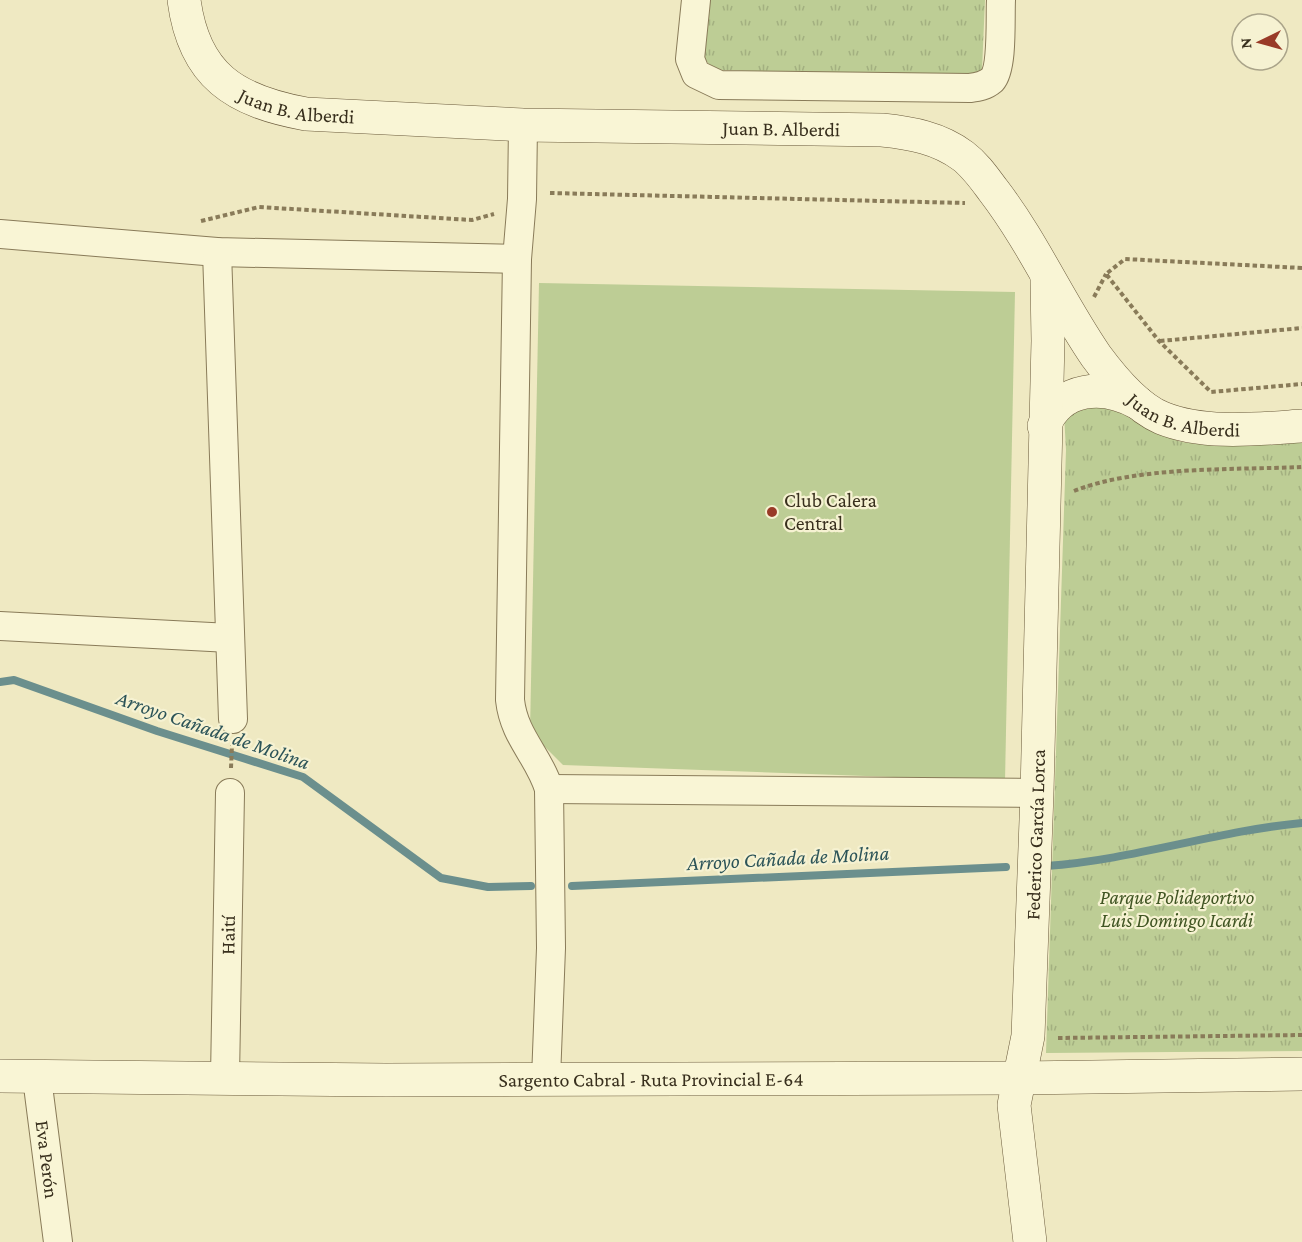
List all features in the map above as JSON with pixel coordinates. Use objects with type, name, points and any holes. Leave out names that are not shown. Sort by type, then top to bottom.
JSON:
[{"type":"street","name":"Juan B. Alberdi","points":[[184,0],[187,23],[195,47],[209,69],[227,87],[249,100],[306,114],[523,125],[882,130],[930,138],[964,156],[979,171],[1014,218],[1078,330],[1107,370],[1144,406],[1160,417],[1198,427],[1302,426]]},
{"type":"street","points":[[696,0],[690,58],[696,74],[719,85],[970,88],[985,86],[994,78],[998,65],[1001,0]]},
{"type":"street","points":[[523,125],[522,199],[517,259],[510,700],[512,718],[518,734],[544,772],[549,789],[551,948],[546,1079]]},
{"type":"street","points":[[0,234],[217,252],[517,259]]},
{"type":"street","points":[[217,252],[233,719]]},
{"type":"street","name":"Federico García Lorca","points":[[1030,1242],[1015,1131],[1014,1105],[1028,1036],[1037,793],[1047,277]]},
{"type":"street","points":[[1044,426],[1050,411],[1061,400],[1090,392],[1114,393],[1144,406]]},
{"type":"street","points":[[0,626],[230,638]]},
{"type":"street","points":[[549,789],[1037,793]]},
{"type":"street","name":"Haití","points":[[225,1077],[230,793]]},
{"type":"street","name":"Sargento Cabral - Ruta Provincial E-64","points":[[0,1076],[546,1079],[1020,1078],[1302,1074]]},
{"type":"street","name":"Eva Perón","points":[[37,1078],[58,1242]]},
{"type":"path","points":[[195,222],[259,207],[472,220],[490,216],[538,193],[969,203]]},
{"type":"path","points":[[1302,268],[1125,259],[1106,274],[1159,341],[1211,392],[1302,384]]},
{"type":"path","points":[[1159,341],[1302,328]]},
{"type":"path","points":[[1043,504],[1091,484],[1141,475],[1302,467]]},
{"type":"path","points":[[230,793],[233,719]]},
{"type":"path","points":[[1028,1036],[1075,1038],[1302,1035]]},
{"type":"green space","points":[[709,0],[985,0],[982,70],[969,77],[714,70],[703,57]]},
{"type":"green space","name":"Club Calera Central","points":[[539,283],[1015,292],[1005,781],[563,765],[530,732]]},
{"type":"green space","name":"Parque Polideportivo Luis Domingo Icardi","points":[[1099,406],[1114,408],[1147,429],[1181,442],[1218,446],[1302,440],[1302,1051],[1046,1053],[1066,450],[1064,414]]},
{"type":"waterway","name":"Arroyo Cañada de Molina","points":[[0,682],[14,680],[157,731],[303,777],[441,878],[488,887],[531,886]]},
{"type":"waterway","name":"Arroyo Cañada de Molina","points":[[1046,866],[1111,858],[1238,832],[1302,823]]},
{"type":"waterway","name":"Arroyo Cañada de Molina","points":[[572,886],[1006,867]]},
{"type":"place","name":"Club Calera Central","points":[[772,512]]}]
